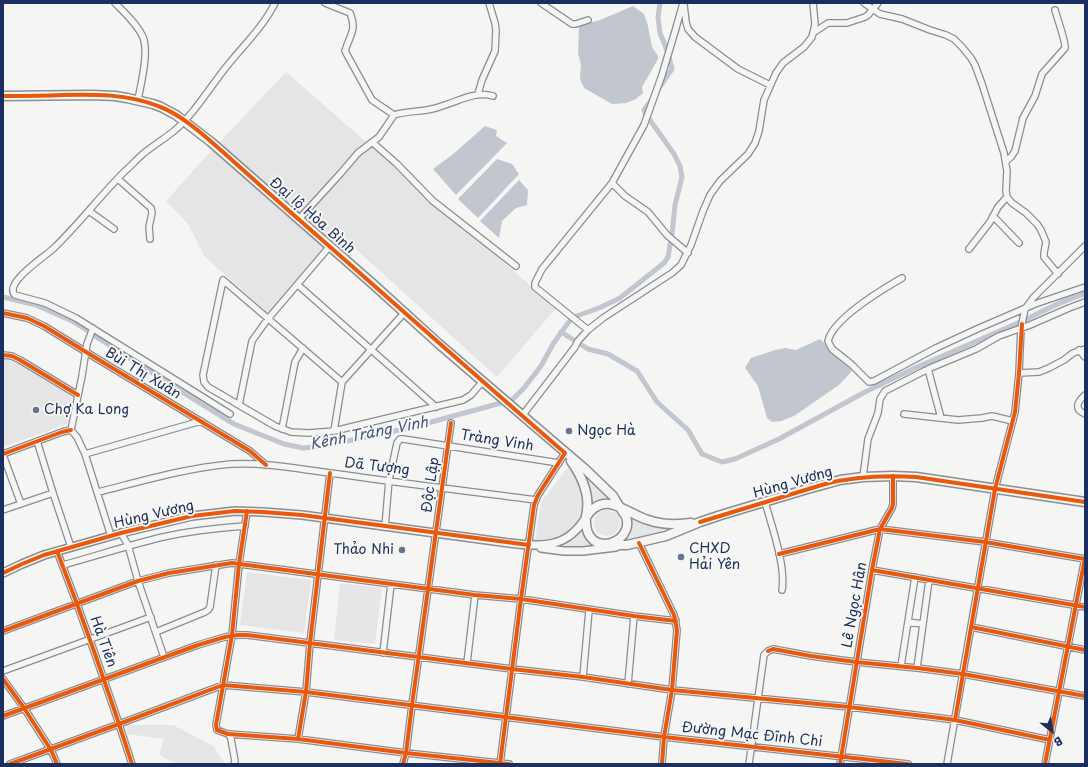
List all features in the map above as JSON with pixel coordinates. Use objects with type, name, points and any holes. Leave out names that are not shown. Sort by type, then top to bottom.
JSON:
[{"type":"highway","name":"Đại lộ Hòa Bình","points":[[3,96],[92,94],[115,96],[138,100],[169,111],[211,142],[405,312],[439,344],[565,453]]},
{"type":"highway","points":[[565,453],[585,469],[618,506],[627,520],[624,534],[619,539],[609,544]]},
{"type":"highway","points":[[565,453],[578,472],[585,486],[588,510],[586,517],[586,529],[593,540],[599,543],[609,544],[627,545],[640,543],[674,533],[700,522]]},
{"type":"highway","name":"Hùng Vương","points":[[700,522],[840,480],[863,477],[916,477],[1085,502]]},
{"type":"highway","points":[[586,517],[595,506],[607,503],[618,506],[641,517],[668,524],[700,522]]},
{"type":"highway","points":[[618,506],[641,517]]},
{"type":"main road","name":"Hùng Vương","points":[[3,573],[32,559],[71,547],[192,516],[220,512],[247,511],[326,518],[529,545]]},
{"type":"main road","points":[[529,545],[546,545],[562,540],[576,530],[586,517]]},
{"type":"main road","points":[[590,551],[609,544]]},
{"type":"main road","points":[[529,545],[552,550],[590,551],[627,545]]},
{"type":"street","points":[[115,3],[137,27],[145,43],[145,54],[138,100]]},
{"type":"street","points":[[230,414],[93,328],[45,302],[17,296],[12,292],[14,285],[21,276],[54,248],[144,153],[174,131],[184,121],[263,24],[275,3]]},
{"type":"street","points":[[325,3],[350,12],[354,26],[344,51],[372,100],[394,115]]},
{"type":"street","points":[[478,94],[482,80],[495,51],[496,30],[489,3]]},
{"type":"street","points":[[541,3],[572,24],[588,20]]},
{"type":"street","points":[[588,330],[534,287],[534,283],[542,269],[612,183],[644,125],[662,75],[684,3]]},
{"type":"street","points":[[684,3],[684,11],[688,29],[694,37],[738,69],[770,86]]},
{"type":"street","points":[[813,3],[814,33]]},
{"type":"street","points":[[864,3],[880,14],[902,18],[954,39],[971,58],[991,110],[1006,160],[1007,196],[1012,203],[1026,213],[1041,230],[1046,242],[1044,257],[1058,274]]},
{"type":"street","points":[[522,416],[578,341],[588,330],[623,304],[678,269],[688,253],[703,210],[710,195],[720,181],[748,154],[755,143],[759,131],[764,100],[776,73],[783,63],[804,47],[814,33],[828,23],[847,23],[856,21],[868,15],[878,3]]},
{"type":"street","points":[[1006,160],[1011,157],[1015,151],[1023,118],[1035,96],[1042,74],[1065,48],[1065,43],[1055,10]]},
{"type":"street","points":[[299,219],[358,153],[379,137],[394,115],[404,112],[418,112],[443,106],[478,94],[493,96]]},
{"type":"street","points":[[372,142],[397,164],[433,202],[516,266]]},
{"type":"street","points":[[118,179],[151,208],[152,213],[149,227],[150,239]]},
{"type":"street","points":[[612,183],[625,196],[648,212],[667,235],[688,253]]},
{"type":"street","points":[[969,249],[987,226],[998,207],[1007,196]]},
{"type":"street","points":[[89,211],[114,228]]},
{"type":"street","points":[[993,216],[1019,243]]},
{"type":"street","points":[[239,405],[252,341],[268,318],[330,246]]},
{"type":"street","points":[[947,764],[995,488],[1015,412],[1024,311],[1033,298],[1085,246]]},
{"type":"street","points":[[902,278],[849,314],[835,328],[828,338],[832,349],[851,364],[869,382],[874,381],[936,348],[1078,288],[1085,287]]},
{"type":"street","points":[[342,382],[223,280],[203,375],[204,382],[208,387],[282,429],[291,432],[308,433],[334,431],[436,407],[463,400],[471,395],[483,381]]},
{"type":"street","points":[[298,285],[436,407]]},
{"type":"street","points":[[863,477],[868,439],[878,413],[882,395],[885,391],[928,369],[976,349],[999,336],[1085,302]]},
{"type":"street","points":[[334,431],[342,382],[405,312]]},
{"type":"street","name":"Bùi Thị Xuân","points":[[3,313],[27,318],[44,326],[250,451],[266,465]]},
{"type":"street","points":[[71,430],[87,344],[93,328]]},
{"type":"street","points":[[282,429],[294,362],[303,348]]},
{"type":"street","points":[[1019,373],[1038,372],[1049,368],[1082,350],[1085,357]]},
{"type":"street","points":[[3,355],[12,356],[20,360],[78,395]]},
{"type":"street","points":[[928,369],[941,418]]},
{"type":"street","points":[[1085,395],[1080,399],[1078,404],[1078,409],[1085,414]]},
{"type":"street","points":[[904,414],[964,420],[992,416],[1013,421]]},
{"type":"street","points":[[85,454],[201,422]]},
{"type":"street","name":"Độc Lập","points":[[403,764],[406,753],[451,423]]},
{"type":"street","points":[[21,504],[3,454],[71,430]]},
{"type":"street","points":[[71,430],[78,437],[85,454],[111,536]]},
{"type":"street","name":"Tràng Vinh","points":[[385,527],[390,480],[397,443],[400,439],[559,462]]},
{"type":"street","points":[[37,442],[71,547]]},
{"type":"street","points":[[500,763],[521,599],[536,500],[565,453]]},
{"type":"street","name":"Dã Tượng","points":[[98,492],[197,468],[232,464],[291,467],[536,500]]},
{"type":"street","points":[[298,739],[306,692],[310,643],[326,518],[330,473]]},
{"type":"street","name":"Lê Ngọc Hân","points":[[840,764],[856,662],[880,529],[893,504],[893,476]]},
{"type":"street","points":[[3,510],[53,493]]},
{"type":"street","points":[[765,502],[779,554],[783,584],[782,590]]},
{"type":"street","points":[[247,511],[239,564],[232,635],[216,725],[217,730],[229,734],[298,739],[509,764]]},
{"type":"street","points":[[63,566],[128,545],[165,536],[245,526]]},
{"type":"street","points":[[779,554],[880,529],[986,542],[1085,559],[1045,764]]},
{"type":"street","points":[[121,533],[128,545],[138,581],[164,657]]},
{"type":"street","points":[[640,543],[674,614],[677,630],[672,690],[664,737],[662,764]]},
{"type":"street","name":"Hà Tiên","points":[[57,551],[104,679],[132,764]]},
{"type":"street","points":[[3,631],[138,581],[169,573],[232,563],[475,596],[521,599],[589,610],[676,621]]},
{"type":"street","points":[[156,632],[208,610],[210,607],[216,565]]},
{"type":"street","points":[[872,570],[1085,607]]},
{"type":"street","points":[[901,666],[915,577]]},
{"type":"street","points":[[917,668],[929,580]]},
{"type":"street","points":[[383,653],[391,584]]},
{"type":"street","points":[[467,663],[475,596]]},
{"type":"street","points":[[583,677],[589,610]]},
{"type":"street","points":[[628,684],[634,616]]},
{"type":"street","points":[[3,671],[151,617]]},
{"type":"street","points":[[908,622],[923,624]]},
{"type":"street","points":[[971,628],[1085,650]]},
{"type":"street","points":[[3,716],[216,639],[232,635],[247,635],[583,677],[672,690],[954,720],[1050,740]]},
{"type":"street","points":[[749,764],[764,655],[773,649],[856,662],[963,674],[1085,696]]},
{"type":"street","points":[[3,679],[51,750],[57,764]]},
{"type":"street","name":"Đường Mạc Đĩnh Chi","points":[[10,764],[223,685],[306,692],[664,737],[908,764]]},
{"type":"street","points":[[229,734],[235,761],[234,764]]},
{"type":"shaded area","points":[[633,6],[644,14],[652,47],[658,56],[658,59],[642,87],[643,93],[636,99],[626,103],[612,104],[584,88],[580,79],[581,65],[578,53],[579,26],[600,20]]},
{"type":"shaded area","points":[[286,72],[556,308],[497,377],[338,233],[269,314],[205,257],[188,224],[166,201]]},
{"type":"shaded area","points":[[485,126],[497,130],[496,136],[507,143],[456,195],[433,169],[452,155]]},
{"type":"shaded area","points":[[497,159],[512,164],[519,174],[478,218],[458,199]]},
{"type":"shaded area","points":[[519,180],[528,190],[527,205],[516,208],[502,221],[499,238],[480,221]]},
{"type":"shaded area","points":[[820,339],[852,371],[839,385],[794,416],[781,421],[772,422],[767,418],[758,386],[745,368],[751,358],[785,348],[796,350]]},
{"type":"shaded area","name":"Chợ Ka Long","points":[[3,358],[11,358],[25,365],[72,397],[67,424],[3,447]]},
{"type":"shaded area","points":[[569,466],[578,479],[582,492],[583,505],[580,517],[573,527],[563,535],[551,539],[535,540],[541,502]]},
{"type":"shaded area","points":[[582,471],[612,499],[591,505]]},
{"type":"shaded area","points":[[607,510],[616,514],[620,523],[616,532],[607,536],[598,532],[594,523],[598,514]]},
{"type":"shaded area","points":[[630,516],[675,528],[674,530],[624,543],[628,535]]},
{"type":"shaded area","points":[[584,528],[598,546],[567,548],[557,547],[567,541]]},
{"type":"shaded area","points":[[247,572],[311,580],[304,633],[240,625]]},
{"type":"shaded area","points":[[340,583],[382,588],[375,644],[334,640]]},
{"type":"shaded area","points":[[126,725],[173,725],[213,746],[225,764],[175,764],[159,754],[164,739],[127,734]]},
{"type":"waterway","name":"Kênh Tràng Vinh","points":[[657,91],[672,69],[668,53],[660,33],[658,17],[660,3]]},
{"type":"waterway","name":"Kênh Tràng Vinh","points":[[512,400],[524,388],[541,366],[553,344],[574,317],[599,308],[620,298],[664,263],[668,257],[675,205],[682,177],[680,166],[674,154],[645,113],[644,110],[653,98]]},
{"type":"waterway","points":[[561,332],[588,349],[608,354],[637,371],[657,402],[688,430],[702,454],[722,462],[735,459],[779,439],[865,392],[915,368],[1027,319],[1048,308],[1085,294]]},
{"type":"waterway","name":"Kênh Tràng Vinh","points":[[3,297],[36,305],[72,321],[88,331]]},
{"type":"waterway","name":"Kênh Tràng Vinh","points":[[95,336],[234,424],[284,444],[303,448],[324,446],[413,427],[501,403]]},
{"type":"cycle path","points":[[3,96],[87,95],[123,97],[146,102],[175,114],[208,139],[565,453],[538,495],[534,505],[500,764]]},
{"type":"cycle path","points":[[3,313],[27,318],[44,326],[250,451],[266,465]]},
{"type":"cycle path","points":[[955,720],[995,489],[1015,412],[1022,324]]},
{"type":"cycle path","points":[[3,355],[12,356],[20,360],[78,395]]},
{"type":"cycle path","points":[[403,764],[406,753],[451,423]]},
{"type":"cycle path","points":[[3,454],[71,430]]},
{"type":"cycle path","points":[[298,739],[306,692],[310,643],[330,473]]},
{"type":"cycle path","points":[[840,764],[880,529],[893,504],[893,476]]},
{"type":"cycle path","points":[[700,522],[825,484],[848,479],[870,477],[916,477],[1085,502]]},
{"type":"cycle path","points":[[3,573],[44,555],[121,533],[192,516],[235,511],[302,515],[529,545]]},
{"type":"cycle path","points":[[247,511],[239,564],[232,635],[216,725],[217,730],[228,734],[298,739],[509,764]]},
{"type":"cycle path","points":[[779,554],[880,529],[985,542],[1085,559]]},
{"type":"cycle path","points":[[639,543],[674,615],[677,630],[672,690],[664,737],[662,764]]},
{"type":"cycle path","points":[[57,551],[96,657],[132,764]]},
{"type":"cycle path","points":[[1045,764],[1085,558]]},
{"type":"cycle path","points":[[3,631],[138,581],[169,573],[232,563],[475,595],[521,599],[676,621]]},
{"type":"cycle path","points":[[872,570],[1085,607]]},
{"type":"cycle path","points":[[971,627],[1085,650]]},
{"type":"cycle path","points":[[3,716],[198,645],[225,637],[247,635],[583,677],[672,690],[849,707],[940,718],[1050,740]]},
{"type":"cycle path","points":[[768,651],[773,649],[856,662],[963,674],[1085,696]]},
{"type":"cycle path","points":[[3,679],[51,750],[57,764]]},
{"type":"cycle path","points":[[10,764],[223,685],[306,692],[664,737],[908,764]]},
{"type":"place","name":"Chợ Ka Long","points":[[36,410]]},
{"type":"place","name":"Ngọc Hà","points":[[569,431]]},
{"type":"place","name":"Thảo Nhi","points":[[402,550]]},
{"type":"place","name":"CHXD Hải Yên","points":[[681,557]]}]
